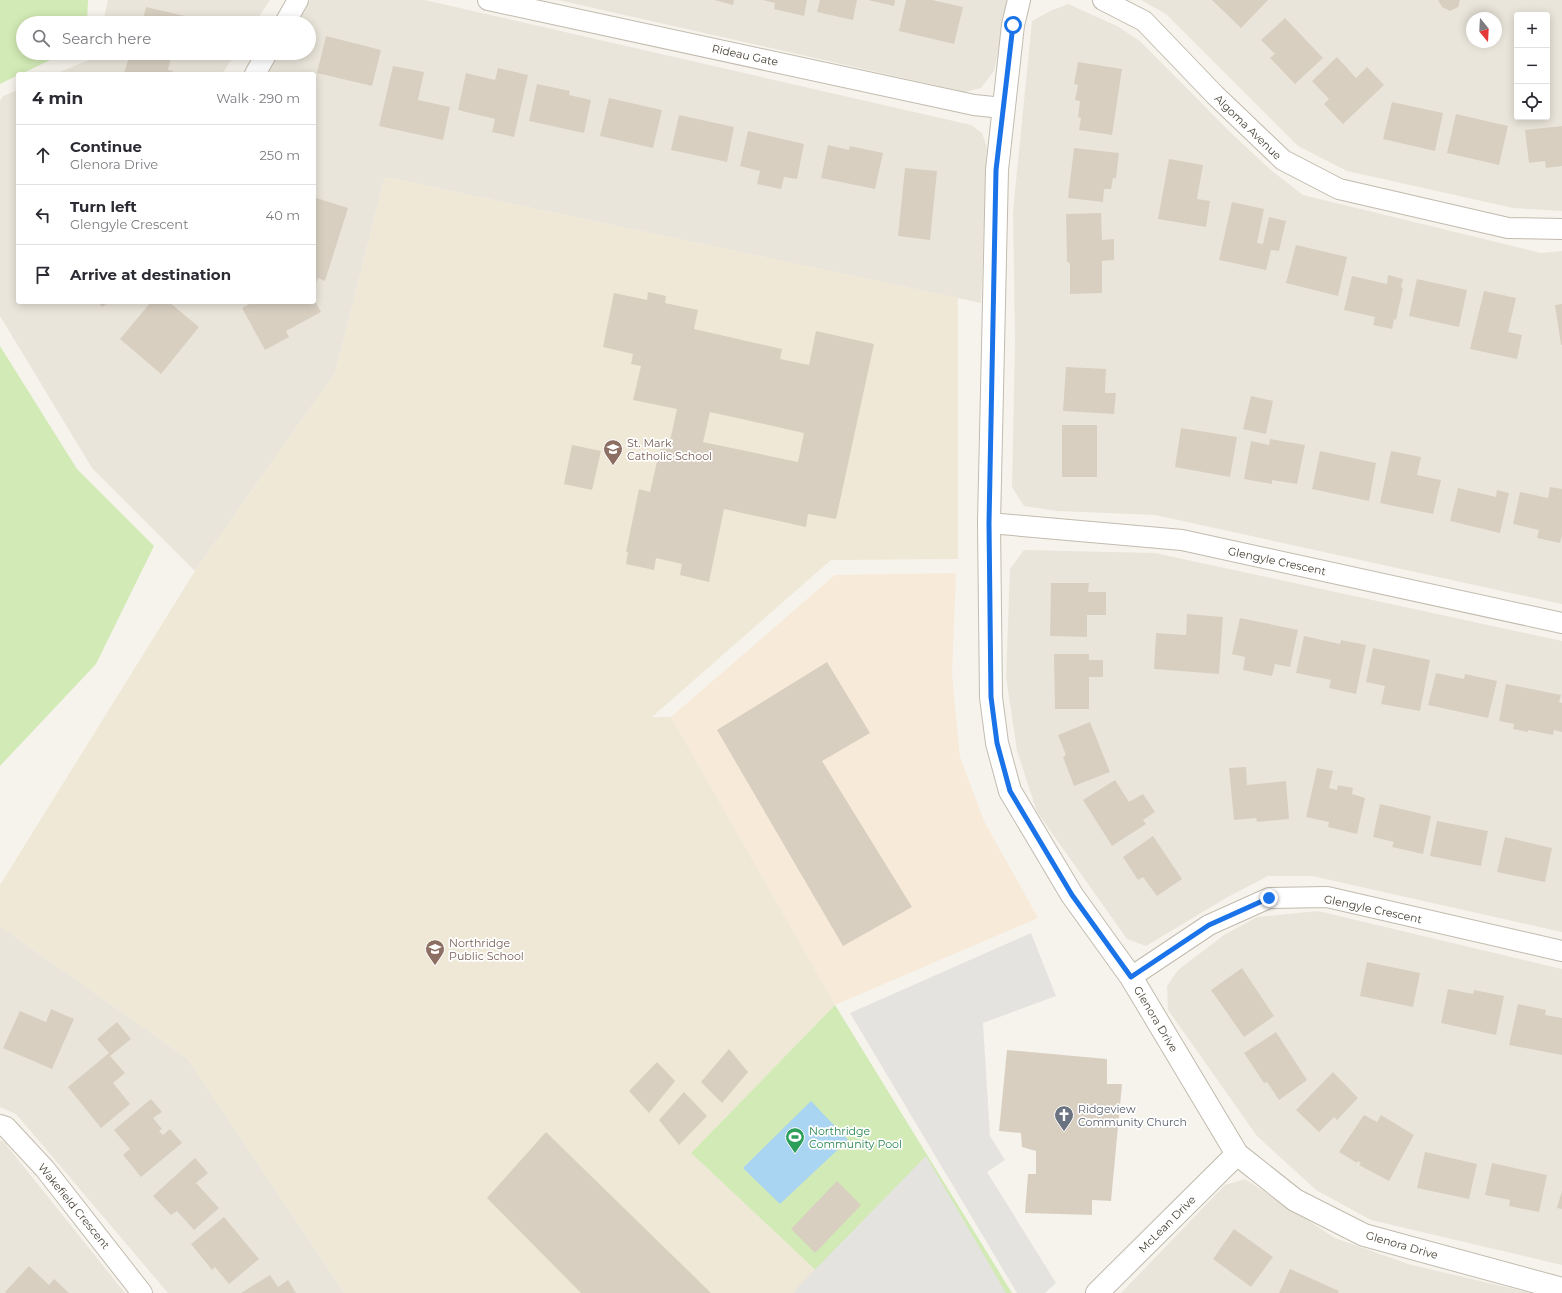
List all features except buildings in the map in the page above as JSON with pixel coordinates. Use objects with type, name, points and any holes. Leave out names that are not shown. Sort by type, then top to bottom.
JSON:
[{"type":"street","points":[[289,16],[298,0]]},
{"type":"street","name":"Rideau Gate","points":[[488,0],[974,105],[1003,108]]},
{"type":"street","name":"Glenora Drive","points":[[1019,0],[1013,25],[996,170],[989,523],[991,697],[997,743],[1010,791],[1072,895],[1131,977],[1236,1154],[1295,1200],[1364,1235],[1562,1289]]},
{"type":"street","name":"Algoma Avenue","points":[[1103,0],[1144,22],[1215,96],[1283,160],[1340,189],[1508,228],[1562,229]]},
{"type":"street","points":[[256,72],[263,60]]},
{"type":"street","name":"Glengyle Crescent","points":[[989,523],[1182,540],[1562,623]]},
{"type":"street","name":"Glengyle Crescent","points":[[1131,977],[1209,925],[1269,898],[1327,897],[1562,951]]},
{"type":"street","name":"Wakefield Crescent","points":[[0,1125],[6,1128],[45,1169],[142,1293]]},
{"type":"street","name":"McLean Drive","points":[[1097,1293],[1236,1154]]},
{"type":"shaded area","points":[[108,0],[270,0],[260,16],[105,16]]},
{"type":"shaded area","points":[[310,0],[425,0],[971,125],[982,133],[987,148],[981,303],[385,177],[335,373],[195,571],[92,468],[0,316],[0,101],[3,96],[16,91],[16,304],[316,304],[316,72],[263,72],[271,60],[316,60],[316,16],[300,16]]},
{"type":"shaded area","points":[[558,0],[1009,0],[994,71],[981,88],[965,92]]},
{"type":"shaded area","points":[[1141,0],[1562,0],[1562,211],[1513,208],[1347,171],[1298,146],[1166,14]]},
{"type":"shaded area","points":[[1068,4],[1117,26],[1140,41],[1230,132],[1272,171],[1303,195],[1541,253],[1562,251],[1562,604],[1155,515],[1057,511],[1024,506],[1012,487],[1015,340],[1013,211],[1032,21],[1050,11]]},
{"type":"shaded area","points":[[89,60],[231,60],[223,72],[60,72]]},
{"type":"shaded area","points":[[385,177],[958,298],[958,559],[831,560],[652,717],[671,717],[835,1005],[691,1153],[840,1293],[345,1293],[187,1058],[0,926],[0,885],[195,571],[335,373]]},
{"type":"shaded area","points":[[1024,550],[1155,553],[1562,641],[1562,932],[1312,876],[1268,876],[1226,898],[1146,946],[1127,939],[1037,812],[1017,751],[1006,677],[1010,569]]},
{"type":"shaded area","points":[[956,573],[952,674],[960,757],[984,821],[1038,918],[835,1005],[671,717],[835,575]]},
{"type":"shaded area","points":[[1318,911],[1562,969],[1562,1265],[1371,1220],[1316,1190],[1257,1136],[1168,1010],[1167,986],[1178,970],[1224,935],[1257,917]]},
{"type":"shaded area","points":[[0,926],[187,1058],[345,1293],[168,1293],[16,1114],[0,1107]]},
{"type":"shaded area","points":[[1031,933],[1056,996],[983,1023],[990,1136],[1005,1160],[987,1172],[1056,1283],[1045,1293],[1017,1293],[850,1013]]},
{"type":"shaded area","points":[[0,1140],[4,1142],[125,1293],[0,1293]]},
{"type":"shaded area","points":[[926,1156],[1006,1293],[794,1293],[798,1287]]},
{"type":"shaded area","points":[[1245,1179],[1335,1238],[1408,1264],[1531,1293],[1121,1293],[1225,1185]]},
{"type":"green space","points":[[0,0],[88,0],[87,16],[16,16],[16,60],[50,60],[25,72],[16,72],[16,76],[0,84]]},
{"type":"green space","points":[[0,346],[77,469],[154,546],[96,664],[0,766]]},
{"type":"green space","points":[[835,1005],[1012,1293],[840,1293],[691,1153]]},
{"type":"water","name":"Northridge Community Pool","points":[[811,1101],[848,1140],[780,1204],[743,1168]]},
{"type":"place","name":"St. Mark Catholic School","points":[[613,466]]},
{"type":"place","name":"Northridge Public School","points":[[435,966]]},
{"type":"place","name":"Ridgeview Community Church","points":[[1064,1132]]},
{"type":"place","name":"Northridge Community Pool","points":[[795,1154]]},
{"type":"route","points":[[1013,25],[996,170],[989,523],[991,697],[997,743],[1010,791],[1072,895],[1131,977],[1209,925],[1269,898]]}]
